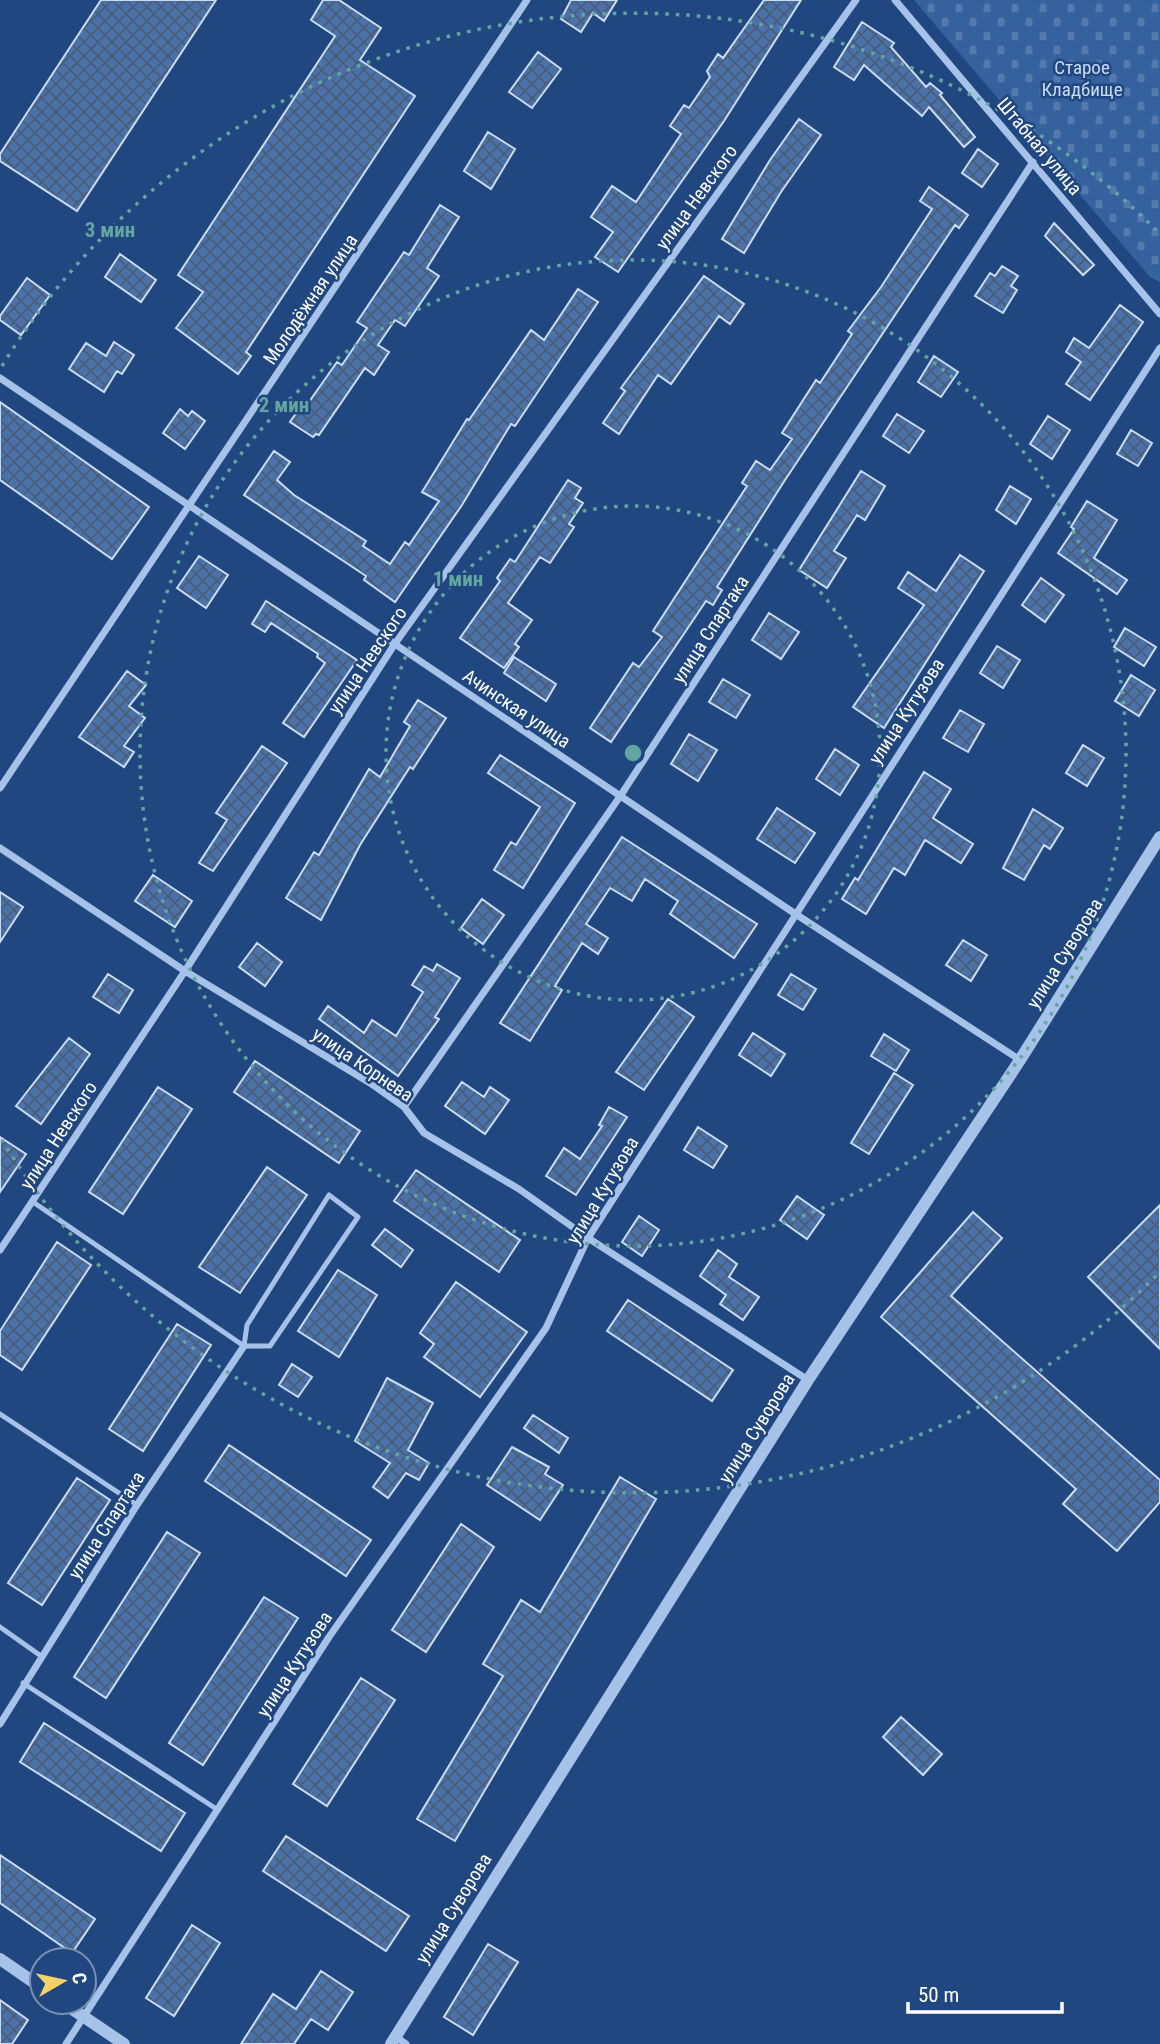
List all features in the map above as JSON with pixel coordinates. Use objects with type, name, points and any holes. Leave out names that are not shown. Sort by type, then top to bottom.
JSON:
[{"type":"street","name":"Молодёжная улица","points":[[0,788],[190,508],[527,0]]},
{"type":"street","name":"улица Невского","points":[[0,1250],[185,971],[394,645],[856,0]]},
{"type":"street","name":"Штабная улица","points":[[895,0],[1160,314]]},
{"type":"street","name":"улица Спартака","points":[[404,1107],[621,795],[1032,162]]},
{"type":"street","name":"улица Кутузова","points":[[66,2044],[329,1637],[546,1328],[588,1238],[794,913],[1160,348]]},
{"type":"street","name":"Ачинская улица","points":[[0,378],[794,913],[1020,1060]]},
{"type":"street","name":"улица Суворова","points":[[397,2041],[808,1380],[1020,1060],[1160,837]]},
{"type":"street","name":"улица Корнева","points":[[0,848],[185,971],[404,1107],[424,1133],[519,1189],[588,1238],[808,1380]]},
{"type":"street","name":"улица Спартака","points":[[0,1724],[136,1504],[244,1346]]},
{"type":"street","points":[[0,1959],[28,1978]]},
{"type":"street","points":[[84,2017],[124,2044]]},
{"type":"lane","points":[[33,1202],[244,1346],[270,1346],[358,1217],[330,1195],[247,1325],[244,1346]]},
{"type":"lane","points":[[0,1413],[136,1504]]},
{"type":"lane","points":[[0,1627],[41,1656]]},
{"type":"lane","points":[[23,1683],[218,1810]]},
{"type":"green space","name":"Старое Кладбище","points":[[914,0],[1160,0],[1160,282],[1150,277]]},
{"type":"building","points":[[101,0],[216,0],[77,211],[0,161],[0,154]]},
{"type":"building","points":[[323,0],[339,0],[381,28],[360,60],[415,96],[246,352],[251,356],[238,374],[176,328],[203,292],[178,275],[335,36],[311,20]]},
{"type":"building","points":[[571,0],[617,0],[604,21],[593,13],[581,32],[561,19]]},
{"type":"building","points":[[764,0],[801,0],[724,121],[618,272],[595,257],[613,232],[591,217],[612,186],[636,202],[681,134],[670,126],[684,105],[689,108],[710,77],[707,71],[718,54],[723,58]]},
{"type":"building","points":[[862,22],[894,43],[891,47],[926,87],[930,83],[942,93],[940,95],[975,137],[964,147],[929,107],[922,116],[864,65],[854,80],[834,67]]},
{"type":"building","points":[[538,52],[561,69],[532,108],[509,92]]},
{"type":"building","points":[[799,119],[821,135],[781,192],[744,253],[722,239],[770,160]]},
{"type":"building","points":[[488,132],[515,149],[491,189],[464,171]]},
{"type":"building","points":[[978,149],[998,164],[982,187],[962,173]]},
{"type":"building","points":[[929,187],[968,215],[959,228],[955,225],[785,480],[717,587],[722,590],[713,605],[706,601],[611,742],[590,728],[633,663],[639,667],[662,637],[653,631],[747,486],[742,483],[756,461],[770,470],[792,439],[782,433],[816,380],[820,383],[852,334],[848,331],[881,287],[932,209],[920,201]]},
{"type":"building","points":[[440,205],[459,217],[427,268],[439,276],[405,326],[395,320],[378,345],[389,352],[374,375],[365,368],[319,435],[313,437],[290,422],[301,406],[304,409],[337,362],[342,365],[367,328],[357,322],[404,252],[409,255]]},
{"type":"building","points":[[1054,223],[1094,265],[1083,275],[1045,236]]},
{"type":"building","points":[[120,254],[156,280],[141,302],[105,277]]},
{"type":"building","points":[[1002,266],[1018,276],[1011,286],[1017,290],[1003,313],[975,296],[990,273],[995,276]]},
{"type":"building","points":[[704,276],[744,304],[730,324],[719,316],[671,384],[658,375],[619,434],[603,423],[625,391],[621,388]]},
{"type":"building","points":[[27,278],[50,295],[21,335],[0,320],[0,316]]},
{"type":"building","points":[[578,289],[598,302],[515,426],[511,424],[462,505],[395,602],[364,580],[366,576],[244,495],[274,451],[290,462],[277,480],[294,495],[366,541],[363,546],[390,564],[405,542],[409,545],[439,501],[422,492],[467,419],[469,420],[531,330],[544,340]]},
{"type":"building","points":[[1120,305],[1143,322],[1090,400],[1066,384],[1081,362],[1066,352],[1074,338],[1089,348]]},
{"type":"building","points":[[114,342],[134,355],[122,374],[117,371],[104,392],[69,369],[86,343],[106,356]]},
{"type":"building","points":[[934,356],[958,372],[941,397],[918,382]]},
{"type":"building","points":[[0,402],[149,507],[112,559],[0,480]]},
{"type":"building","points":[[180,409],[188,416],[192,411],[205,421],[185,449],[163,433]]},
{"type":"building","points":[[897,414],[924,431],[909,453],[883,436]]},
{"type":"building","points":[[1048,416],[1070,430],[1052,459],[1030,444]]},
{"type":"building","points":[[1131,430],[1152,443],[1138,466],[1117,454]]},
{"type":"building","points":[[861,471],[885,486],[865,520],[857,515],[834,551],[846,558],[827,588],[799,570]]},
{"type":"building","points":[[568,480],[581,488],[575,498],[583,503],[569,524],[574,527],[550,563],[540,557],[508,603],[532,620],[515,644],[519,647],[504,668],[460,638],[500,581],[497,578],[510,559],[515,562]]},
{"type":"building","points":[[1010,486],[1031,499],[1016,524],[996,510]]},
{"type":"building","points":[[1087,501],[1117,520],[1094,558],[1127,580],[1117,594],[1058,553],[1074,529],[1071,527]]},
{"type":"building","points":[[960,555],[984,571],[884,728],[853,707],[924,605],[898,588],[908,572],[936,591]]},
{"type":"building","points":[[199,556],[228,575],[206,608],[177,588]]},
{"type":"building","points":[[1041,578],[1064,595],[1045,622],[1022,605]]},
{"type":"building","points":[[266,601],[357,660],[304,737],[283,723],[325,663],[317,657],[318,654],[271,623],[265,632],[252,624]]},
{"type":"building","points":[[769,613],[799,632],[781,659],[752,640]]},
{"type":"building","points":[[1125,628],[1156,647],[1144,666],[1114,647]]},
{"type":"building","points":[[997,646],[1020,660],[1003,688],[980,673]]},
{"type":"building","points":[[514,657],[556,684],[546,701],[504,673]]},
{"type":"building","points":[[127,671],[146,685],[129,706],[145,718],[124,746],[134,752],[124,767],[79,737]]},
{"type":"building","points":[[1131,675],[1155,690],[1139,716],[1115,701]]},
{"type":"building","points":[[723,679],[750,695],[736,718],[709,702]]},
{"type":"building","points":[[418,700],[446,718],[413,769],[410,767],[360,845],[321,920],[286,898],[314,852],[319,855],[369,769],[380,777],[410,726],[404,722]]},
{"type":"building","points":[[960,710],[984,724],[968,752],[943,738]]},
{"type":"building","points":[[689,734],[717,750],[698,781],[671,764]]},
{"type":"building","points":[[1083,745],[1104,758],[1087,786],[1066,773]]},
{"type":"building","points":[[262,746],[287,763],[213,871],[199,863],[227,820],[216,813]]},
{"type":"building","points":[[835,749],[859,765],[840,795],[816,779]]},
{"type":"building","points":[[500,755],[575,803],[523,888],[494,870],[511,842],[516,845],[540,807],[488,773]]},
{"type":"building","points":[[924,772],[951,789],[933,818],[973,844],[961,863],[925,840],[905,875],[894,868],[866,914],[842,899],[855,878],[858,880]]},
{"type":"building","points":[[777,808],[815,833],[795,863],[757,839]]},
{"type":"building","points":[[1033,809],[1063,828],[1050,849],[1044,845],[1024,880],[1003,868]]},
{"type":"building","points":[[622,837],[757,924],[734,958],[670,914],[678,901],[645,879],[632,901],[610,888],[586,924],[608,938],[598,954],[582,943],[555,986],[562,990],[530,1041],[500,1023]]},
{"type":"building","points":[[153,875],[192,901],[175,927],[135,901]]},
{"type":"building","points":[[0,892],[23,907],[0,942]]},
{"type":"building","points":[[482,899],[504,915],[483,944],[461,928]]},
{"type":"building","points":[[963,940],[987,955],[971,981],[946,965]]},
{"type":"building","points":[[257,943],[282,962],[265,986],[239,967]]},
{"type":"building","points":[[437,964],[460,978],[435,1017],[439,1019],[398,1076],[319,1019],[328,1006],[364,1033],[372,1020],[396,1036],[423,992],[412,985],[424,966],[433,971]]},
{"type":"building","points":[[108,974],[133,990],[119,1013],[93,997]]},
{"type":"building","points":[[791,974],[816,989],[803,1010],[778,995]]},
{"type":"building","points":[[668,999],[694,1017],[644,1090],[616,1072]]},
{"type":"building","points":[[753,1033],[785,1054],[771,1076],[739,1055]]},
{"type":"building","points":[[884,1034],[909,1050],[896,1071],[871,1056]]},
{"type":"building","points":[[69,1038],[90,1054],[41,1124],[16,1106]]},
{"type":"building","points":[[255,1061],[360,1131],[339,1163],[234,1092]]},
{"type":"building","points":[[894,1073],[913,1085],[869,1154],[851,1143]]},
{"type":"building","points":[[462,1082],[484,1097],[490,1087],[509,1100],[485,1134],[445,1106]]},
{"type":"building","points":[[158,1087],[192,1109],[123,1214],[89,1192]]},
{"type":"building","points":[[609,1107],[627,1117],[576,1195],[546,1176],[564,1148],[580,1159],[602,1126],[599,1125]]},
{"type":"building","points":[[698,1127],[727,1146],[713,1168],[684,1150]]},
{"type":"building","points":[[0,1137],[26,1154],[0,1192]]},
{"type":"building","points":[[267,1167],[307,1195],[240,1293],[199,1267]]},
{"type":"building","points":[[416,1170],[520,1240],[499,1272],[394,1201]]},
{"type":"building","points":[[797,1196],[824,1215],[807,1239],[780,1220]]},
{"type":"building","points":[[1160,1205],[1160,1349],[1088,1277]]},
{"type":"building","points":[[973,1212],[1002,1238],[951,1296],[1160,1480],[1160,1502],[1117,1551],[1063,1504],[1076,1489],[881,1317]]},
{"type":"building","points":[[639,1216],[659,1230],[642,1256],[622,1242]]},
{"type":"building","points":[[385,1229],[413,1250],[401,1267],[372,1245]]},
{"type":"building","points":[[57,1242],[91,1265],[22,1370],[0,1355],[0,1331]]},
{"type":"building","points":[[718,1250],[737,1264],[729,1277],[759,1297],[743,1320],[720,1304],[726,1295],[700,1276]]},
{"type":"building","points":[[338,1270],[377,1295],[339,1357],[298,1331]]},
{"type":"building","points":[[456,1282],[527,1332],[480,1397],[424,1357],[434,1344],[420,1333]]},
{"type":"building","points":[[628,1300],[733,1370],[712,1401],[607,1331]]},
{"type":"building","points":[[177,1324],[211,1345],[143,1451],[109,1429]]},
{"type":"building","points":[[292,1364],[312,1377],[298,1397],[279,1385]]},
{"type":"building","points":[[387,1378],[433,1403],[408,1450],[429,1463],[419,1480],[406,1473],[388,1498],[373,1487],[390,1463],[355,1441]]},
{"type":"building","points":[[533,1415],[568,1438],[559,1453],[524,1428]]},
{"type":"building","points":[[229,1445],[371,1540],[346,1576],[205,1481]]},
{"type":"building","points":[[512,1447],[549,1467],[545,1474],[563,1485],[540,1520],[487,1485]]},
{"type":"building","points":[[620,1477],[656,1499],[455,1841],[417,1819],[503,1676],[483,1664],[521,1600],[540,1612]]},
{"type":"building","points":[[77,1478],[110,1500],[42,1605],[8,1583]]},
{"type":"building","points":[[461,1524],[494,1547],[426,1652],[392,1630]]},
{"type":"building","points":[[167,1532],[200,1553],[106,1698],[74,1677]]},
{"type":"building","points":[[264,1597],[298,1618],[203,1765],[169,1743]]},
{"type":"building","points":[[361,1678],[395,1700],[327,1806],[293,1784]]},
{"type":"building","points":[[901,1717],[942,1754],[923,1775],[883,1737]]},
{"type":"building","points":[[44,1723],[185,1813],[161,1851],[20,1762]]},
{"type":"building","points":[[286,1836],[409,1916],[386,1951],[263,1871]]},
{"type":"building","points":[[0,1855],[95,1919],[77,1946],[62,1946],[0,1903]]},
{"type":"building","points":[[192,1925],[220,1943],[174,2016],[146,1998]]},
{"type":"building","points":[[488,1944],[518,1962],[473,2035],[444,2017]]},
{"type":"building","points":[[321,1971],[353,1992],[328,2030],[311,2019],[294,2044],[241,2044],[273,1994],[296,2009]]},
{"type":"building","points":[[0,2000],[28,2020],[12,2044],[0,2044]]}]
